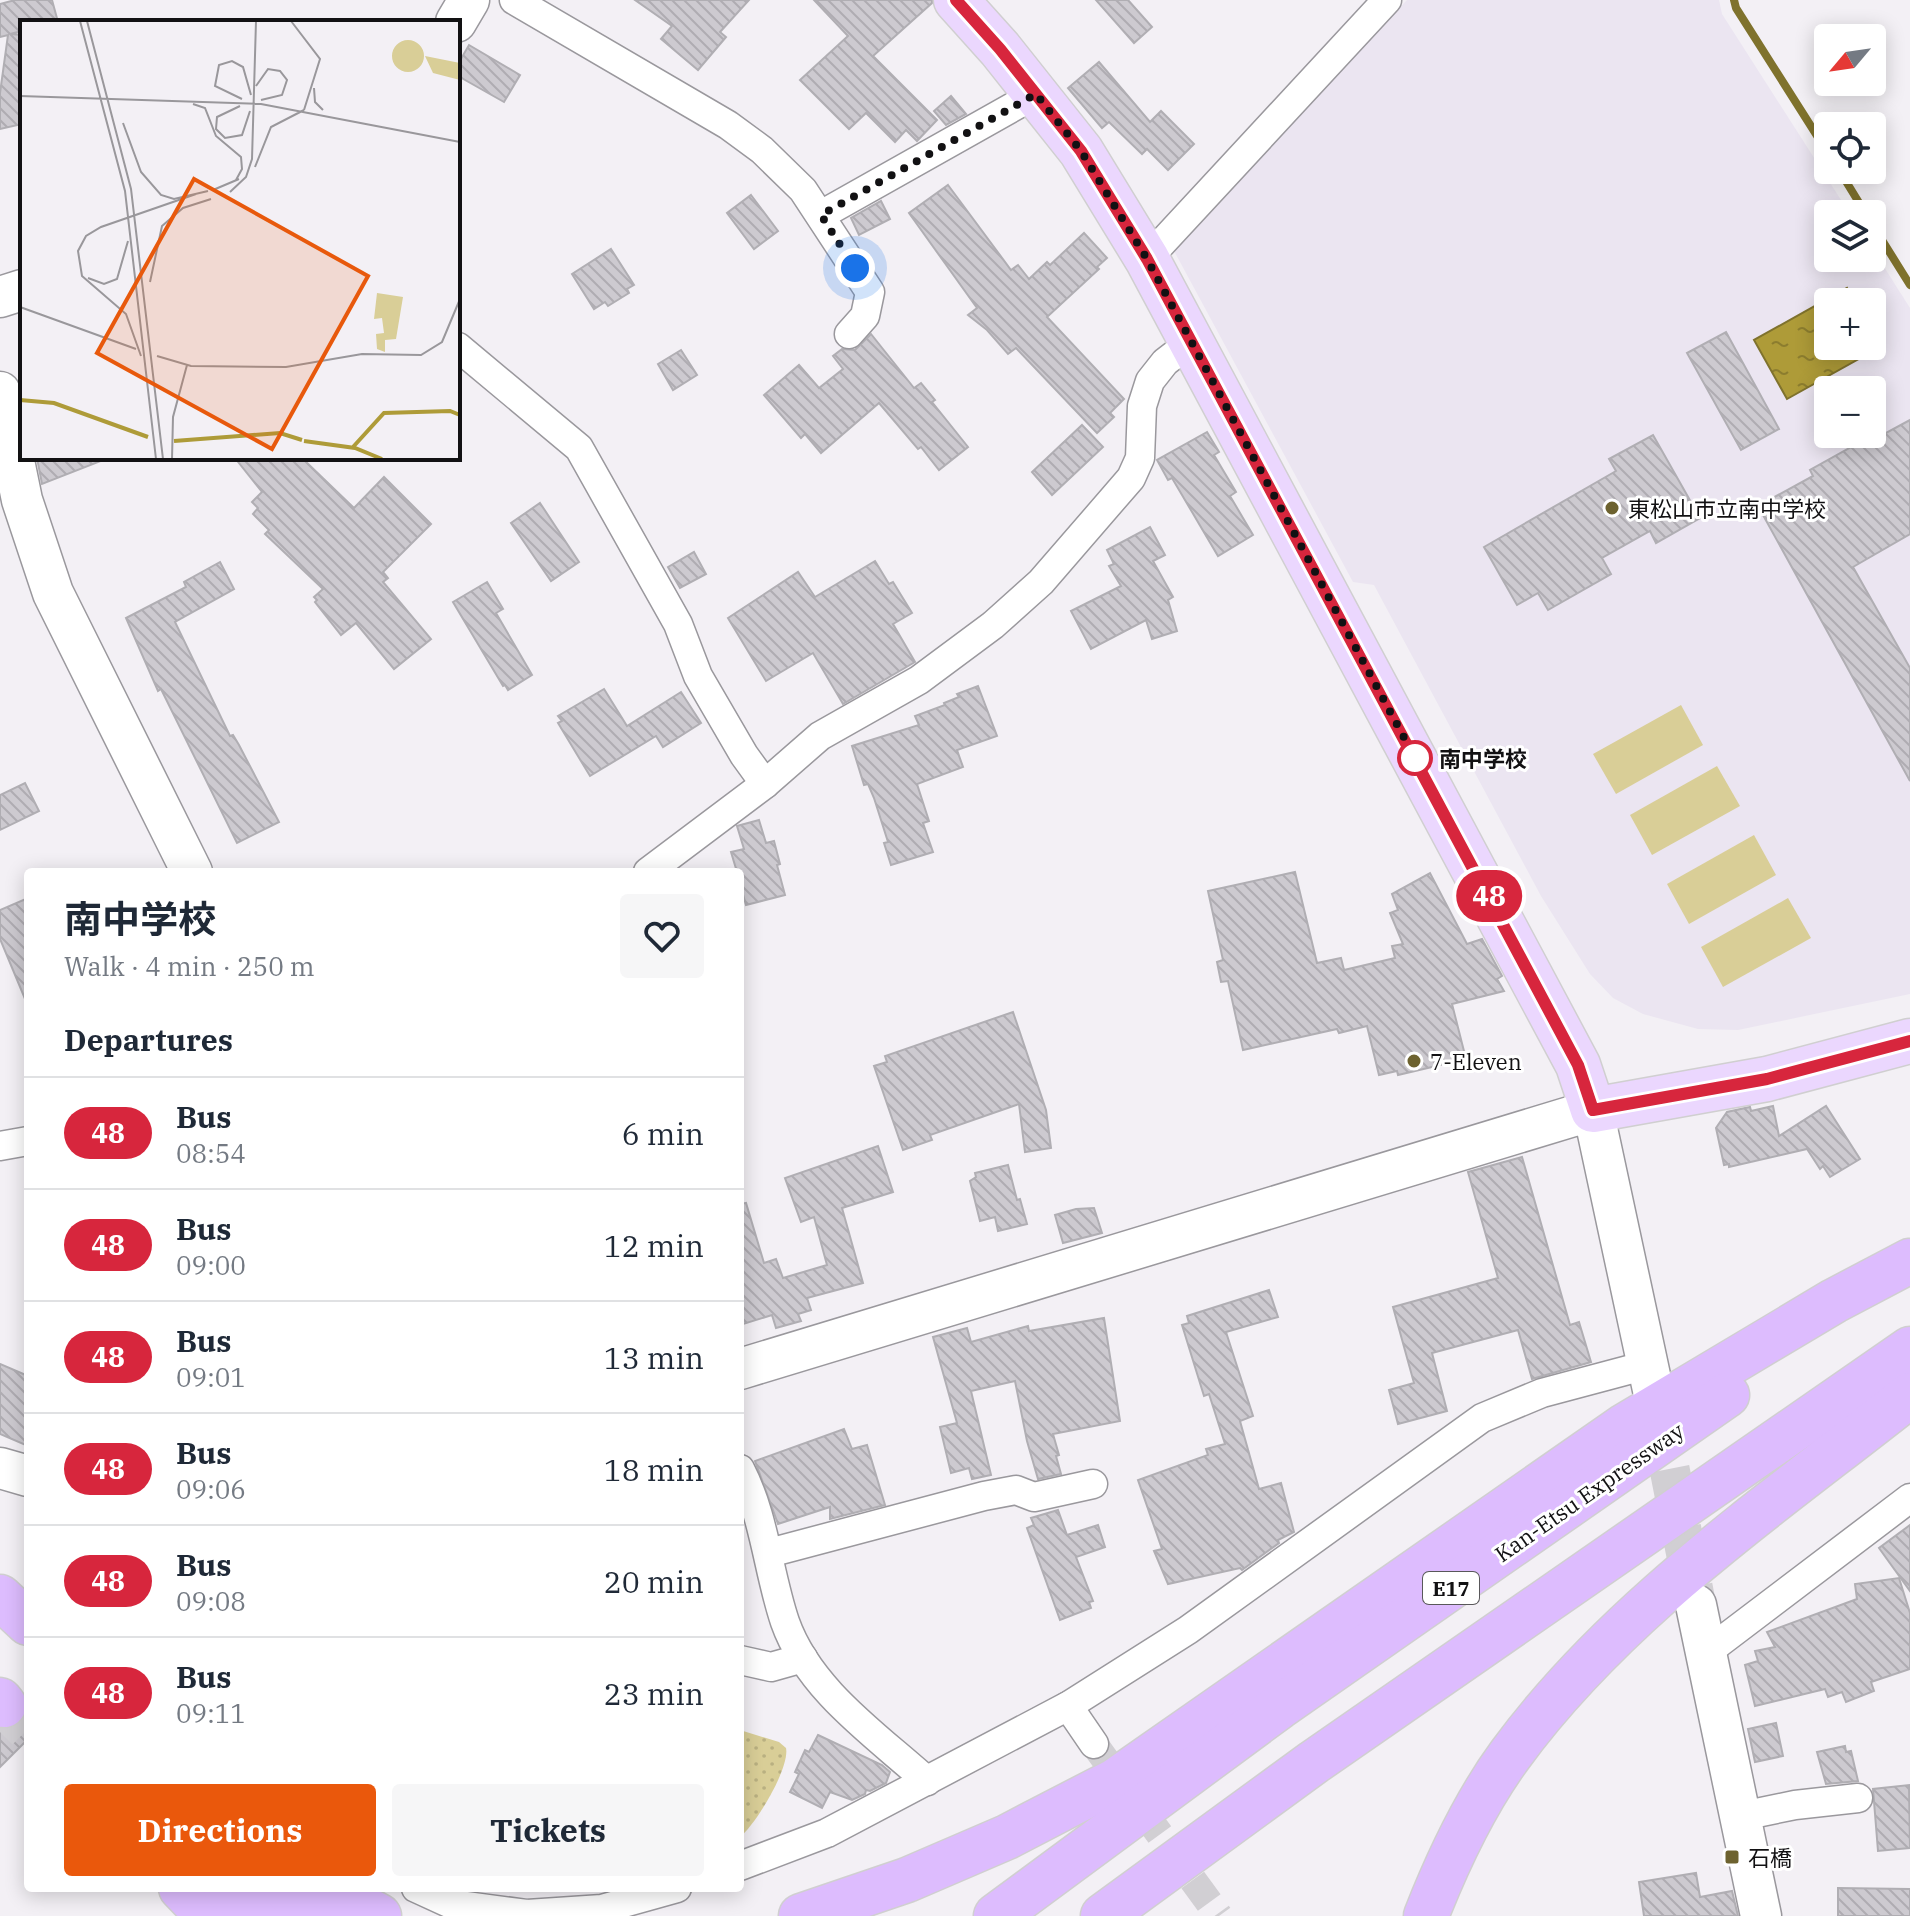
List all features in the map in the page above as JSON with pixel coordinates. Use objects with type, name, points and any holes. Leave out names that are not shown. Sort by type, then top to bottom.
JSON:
[{"type":"highway","points":[[801,1916],[907,1880],[979,1849],[1115,1781],[1623,1427],[1834,1301],[1910,1264]]},
{"type":"highway","name":"Kan-Etsu Expressway","points":[[996,1916],[1279,1707],[1910,1264]]},
{"type":"highway","points":[[1103,1916],[1314,1762],[1910,1349]]},
{"type":"highway","points":[[1426,1916],[1450,1858],[1477,1806],[1510,1756],[1555,1699],[1616,1635],[1687,1570],[1910,1395]]},
{"type":"highway","points":[[0,1597],[24,1619]]},
{"type":"highway","points":[[185,1892],[208,1916]]},
{"type":"highway","points":[[231,1892],[264,1916]]},
{"type":"highway","points":[[289,1892],[313,1916]]},
{"type":"highway","points":[[334,1892],[379,1916]]},
{"type":"main road","points":[[956,0],[1081,151],[1147,259],[1578,1065],[1593,1110],[1767,1079],[1910,1041]]},
{"type":"street","points":[[457,20],[469,0]]},
{"type":"street","points":[[514,0],[728,125],[762,150],[793,180],[821,215],[870,292],[865,316],[849,334]]},
{"type":"street","points":[[1147,259],[1387,0]]},
{"type":"street","points":[[821,215],[1036,94]]},
{"type":"street","points":[[0,297],[20,291]]},
{"type":"street","points":[[653,868],[765,784],[820,736],[919,680],[993,625],[1041,582],[1131,478],[1140,458],[1142,406],[1150,381],[1165,362],[1191,342]]},
{"type":"street","points":[[460,349],[579,448],[678,624],[698,676],[744,755],[765,784]]},
{"type":"street","points":[[0,392],[22,500],[53,593],[190,868]]},
{"type":"street","points":[[744,1368],[1593,1110],[1651,1382],[1542,1393],[1482,1418],[1188,1630],[1068,1706],[827,1833],[744,1864]]},
{"type":"street","points":[[0,1146],[24,1142]]},
{"type":"street","points":[[0,1468],[24,1475]]},
{"type":"street","points":[[744,1477],[769,1553],[785,1622],[803,1658],[830,1694],[927,1781]]},
{"type":"street","points":[[769,1553],[984,1496],[1016,1490],[1034,1497],[1093,1484]]},
{"type":"street","points":[[1707,1652],[1910,1498]]},
{"type":"street","points":[[1696,1605],[1761,1916]]},
{"type":"street","points":[[744,1661],[771,1667],[803,1658]]},
{"type":"street","points":[[1068,1706],[1094,1744]]},
{"type":"street","points":[[1742,1816],[1795,1805],[1858,1798]]},
{"type":"street","points":[[425,1892],[451,1904],[527,1914],[602,1909],[663,1892]]},
{"type":"shaded area","name":"東松山市立南中学校","points":[[1407,0],[1719,0],[1722,14],[1814,158],[1814,184],[1831,184],[1841,200],[1814,200],[1814,272],[1886,270],[1910,308],[1910,994],[1738,1030],[1698,1029],[1643,1014],[1613,998],[1590,974],[1541,896],[1374,585],[1353,582],[1173,249]]},
{"type":"shaded area","points":[[1681,705],[1703,745],[1616,794],[1593,754]]},
{"type":"shaded area","points":[[1717,766],[1740,806],[1652,855],[1630,815]]},
{"type":"shaded area","points":[[1754,835],[1776,875],[1689,924],[1667,884]]},
{"type":"shaded area","points":[[1788,898],[1811,938],[1723,987],[1701,947]]},
{"type":"shaded area","points":[[744,1731],[779,1742],[786,1748],[783,1769],[744,1833]]},
{"type":"water","points":[[1814,306],[1814,360],[1857,360],[1828,376],[1814,376],[1814,384],[1787,399],[1754,340]]},
{"type":"building","points":[[15,0],[52,0],[57,20],[20,20],[20,32],[10,34],[20,35],[20,124],[0,129],[0,93],[8,35],[0,37],[0,4]]},
{"type":"building","points":[[635,0],[749,0],[720,32],[726,37],[698,70],[661,39],[672,26]]},
{"type":"building","points":[[814,0],[932,0],[873,56],[937,120],[917,141],[906,130],[895,142],[866,113],[849,129],[800,80],[848,36]]},
{"type":"building","points":[[1096,0],[1128,0],[1152,27],[1134,43]]},
{"type":"building","points":[[469,45],[520,75],[504,102],[460,77],[460,61]]},
{"type":"building","points":[[1099,62],[1150,122],[1161,111],[1194,144],[1168,170],[1147,149],[1142,154],[1109,122],[1102,128],[1068,88]]},
{"type":"building","points":[[951,96],[966,114],[946,125],[934,111]]},
{"type":"building","points":[[948,185],[1011,270],[1018,265],[1029,279],[1047,262],[1050,265],[1084,233],[1107,258],[1047,317],[1124,399],[1110,413],[1114,417],[1097,433],[1016,348],[1008,354],[987,330],[968,315],[977,308],[909,213]]},
{"type":"building","points":[[751,195],[778,231],[754,249],[727,213]]},
{"type":"building","points":[[881,201],[890,219],[859,235],[851,218]]},
{"type":"building","points":[[611,249],[634,285],[627,289],[629,293],[608,306],[605,302],[594,309],[572,274]]},
{"type":"building","points":[[1726,332],[1779,429],[1741,450],[1687,353]]},
{"type":"building","points":[[871,334],[914,388],[921,383],[968,447],[939,470],[879,403],[821,453],[805,434],[801,438],[764,395],[799,365],[819,388],[843,369],[833,356],[842,349],[855,350]]},
{"type":"building","points":[[681,350],[697,375],[673,390],[658,364]]},
{"type":"building","points":[[1910,420],[1910,534],[1853,567],[1910,668],[1910,781],[1758,506],[1813,476],[1810,470],[1850,448],[1886,448],[1886,433]]},
{"type":"building","points":[[1082,425],[1103,447],[1052,495],[1032,472]]},
{"type":"building","points":[[1207,432],[1219,452],[1214,455],[1236,492],[1230,496],[1253,535],[1218,556],[1172,478],[1168,480],[1157,460]]},
{"type":"building","points":[[1653,435],[1700,518],[1656,543],[1650,531],[1602,558],[1611,574],[1548,610],[1538,593],[1517,605],[1484,547],[1616,471],[1609,459]]},
{"type":"building","points":[[37,460],[103,460],[42,484]]},
{"type":"building","points":[[237,460],[304,460],[354,508],[384,477],[431,524],[383,572],[388,578],[383,582],[431,639],[394,669],[356,623],[341,635],[315,602],[314,597],[323,589],[265,534],[269,530],[253,514],[258,508],[252,502],[262,492]]},
{"type":"building","points":[[540,503],[579,562],[551,581],[511,523]]},
{"type":"building","points":[[1150,527],[1165,555],[1153,561],[1173,597],[1168,600],[1177,631],[1152,639],[1146,620],[1091,649],[1071,611],[1121,586],[1109,566],[1114,564],[1107,550]]},
{"type":"building","points":[[694,552],[706,574],[680,588],[668,567]]},
{"type":"building","points":[[875,561],[889,584],[893,582],[912,613],[893,624],[915,662],[843,704],[813,653],[766,681],[728,618],[798,572],[815,597]]},
{"type":"building","points":[[220,562],[234,589],[175,622],[230,736],[233,735],[239,745],[279,822],[237,843],[161,689],[158,691],[126,618],[186,587],[184,582]]},
{"type":"building","points":[[487,582],[503,609],[496,613],[532,675],[508,690],[453,602]]},
{"type":"building","points":[[978,686],[997,736],[957,750],[963,767],[917,784],[929,821],[923,823],[933,852],[891,865],[884,843],[888,842],[874,798],[868,784],[864,785],[852,746],[919,725],[915,716],[945,705],[959,697],[957,694]]},
{"type":"building","points":[[604,689],[627,726],[681,692],[701,723],[663,747],[656,736],[590,776],[558,723],[562,721],[558,716]]},
{"type":"building","points":[[25,783],[39,811],[0,830],[0,795]]},
{"type":"building","points":[[759,820],[766,843],[774,841],[785,895],[746,905],[744,868],[736,868],[731,852],[744,849],[737,826]]},
{"type":"building","points":[[1295,872],[1317,963],[1341,958],[1344,970],[1395,958],[1392,946],[1403,944],[1390,913],[1398,910],[1392,894],[1430,873],[1467,944],[1482,939],[1502,976],[1497,979],[1504,991],[1452,1004],[1466,1059],[1398,1075],[1397,1071],[1379,1075],[1367,1026],[1339,1033],[1337,1029],[1243,1050],[1228,981],[1221,982],[1217,962],[1223,960],[1208,891]]},
{"type":"building","points":[[24,900],[24,996],[0,939],[0,910]]},
{"type":"building","points":[[1013,1012],[1046,1110],[1051,1148],[1025,1152],[1019,1104],[930,1135],[932,1140],[903,1150],[874,1066],[887,1062],[885,1056]]},
{"type":"building","points":[[1773,1106],[1779,1136],[1826,1106],[1860,1159],[1830,1177],[1823,1166],[1820,1169],[1807,1149],[1729,1167],[1729,1164],[1724,1165],[1716,1128],[1727,1112]]},
{"type":"building","points":[[878,1146],[893,1192],[842,1208],[863,1283],[807,1298],[811,1310],[798,1314],[801,1321],[776,1328],[772,1315],[744,1324],[744,1203],[764,1263],[776,1259],[783,1278],[827,1265],[814,1217],[801,1222],[785,1178]]},
{"type":"building","points":[[1522,1157],[1570,1325],[1579,1322],[1591,1362],[1532,1379],[1518,1330],[1432,1353],[1447,1411],[1398,1424],[1389,1390],[1414,1383],[1393,1307],[1498,1278],[1468,1172]]},
{"type":"building","points":[[1008,1165],[1027,1224],[998,1231],[995,1217],[980,1221],[970,1181],[976,1177],[975,1173]]},
{"type":"building","points":[[1094,1208],[1102,1233],[1063,1243],[1055,1215]]},
{"type":"building","points":[[1269,1290],[1278,1317],[1226,1332],[1253,1416],[1240,1421],[1259,1489],[1281,1483],[1294,1532],[1278,1540],[1279,1543],[1242,1570],[1168,1584],[1154,1551],[1162,1549],[1138,1480],[1208,1455],[1206,1449],[1225,1444],[1209,1394],[1204,1396],[1182,1325],[1189,1323],[1187,1316]]},
{"type":"building","points":[[1104,1318],[1120,1421],[1053,1434],[1061,1474],[1038,1479],[1015,1381],[971,1391],[991,1475],[972,1479],[969,1468],[951,1473],[940,1427],[957,1423],[933,1337],[967,1328],[971,1342],[1028,1326],[1029,1331]]},
{"type":"building","points":[[0,1364],[24,1374],[24,1444],[0,1434]]},
{"type":"building","points":[[844,1429],[852,1449],[867,1445],[885,1505],[830,1519],[830,1507],[778,1524],[755,1461]]},
{"type":"building","points":[[1058,1510],[1067,1535],[1098,1525],[1105,1547],[1076,1557],[1093,1601],[1089,1602],[1091,1608],[1060,1620],[1027,1528],[1034,1525],[1031,1518]]},
{"type":"building","points":[[1910,1525],[1910,1591],[1879,1548]]},
{"type":"building","points":[[1899,1578],[1910,1613],[1910,1669],[1871,1682],[1874,1691],[1846,1702],[1842,1692],[1828,1697],[1825,1689],[1755,1706],[1745,1665],[1758,1661],[1755,1651],[1775,1647],[1767,1632],[1857,1599],[1855,1584]]},
{"type":"building","points":[[24,1719],[24,1743],[0,1767],[0,1729],[9,1730]]},
{"type":"building","points":[[1776,1723],[1783,1756],[1755,1762],[1748,1729]]},
{"type":"building","points":[[818,1735],[882,1765],[890,1772],[886,1783],[866,1790],[865,1794],[852,1800],[830,1792],[822,1808],[790,1792],[799,1774],[795,1772],[805,1750],[809,1752]]},
{"type":"building","points":[[1845,1746],[1846,1752],[1851,1751],[1858,1781],[1826,1784],[1817,1752]]},
{"type":"building","points":[[1909,1785],[1910,1848],[1878,1851],[1873,1789]]},
{"type":"building","points":[[1696,1873],[1700,1897],[1732,1891],[1738,1916],[1644,1916],[1639,1882]]},
{"type":"building","points":[[1838,1888],[1910,1889],[1910,1916],[1838,1916]]},
{"type":"waterway","points":[[1734,0],[1736,8],[1814,131]]},
{"type":"waterway","points":[[1848,184],[1857,200]]},
{"type":"waterway","points":[[1886,246],[1910,285]]},
{"type":"tunnel","points":[[1658,1410],[1695,1599]]},
{"type":"tunnel","points":[[4,1705],[24,1725]]},
{"type":"tunnel","points":[[1094,1744],[1219,1916]]},
{"type":"bus line","name":"48","points":[[956,0],[1000,49],[1081,151],[1147,259],[1578,1065],[1593,1110],[1767,1079],[1910,1041]]},
{"type":"place","name":"東松山市立南中学校","points":[[1612,508]]},
{"type":"place","name":"南中学校","points":[[1415,758]]},
{"type":"place","name":"7-Eleven","points":[[1414,1061]]},
{"type":"place","name":"石橋","points":[[1732,1857]]},
{"type":"route","points":[[855,268],[821,215],[1036,94],[1081,151],[1147,259],[1415,758]]}]
